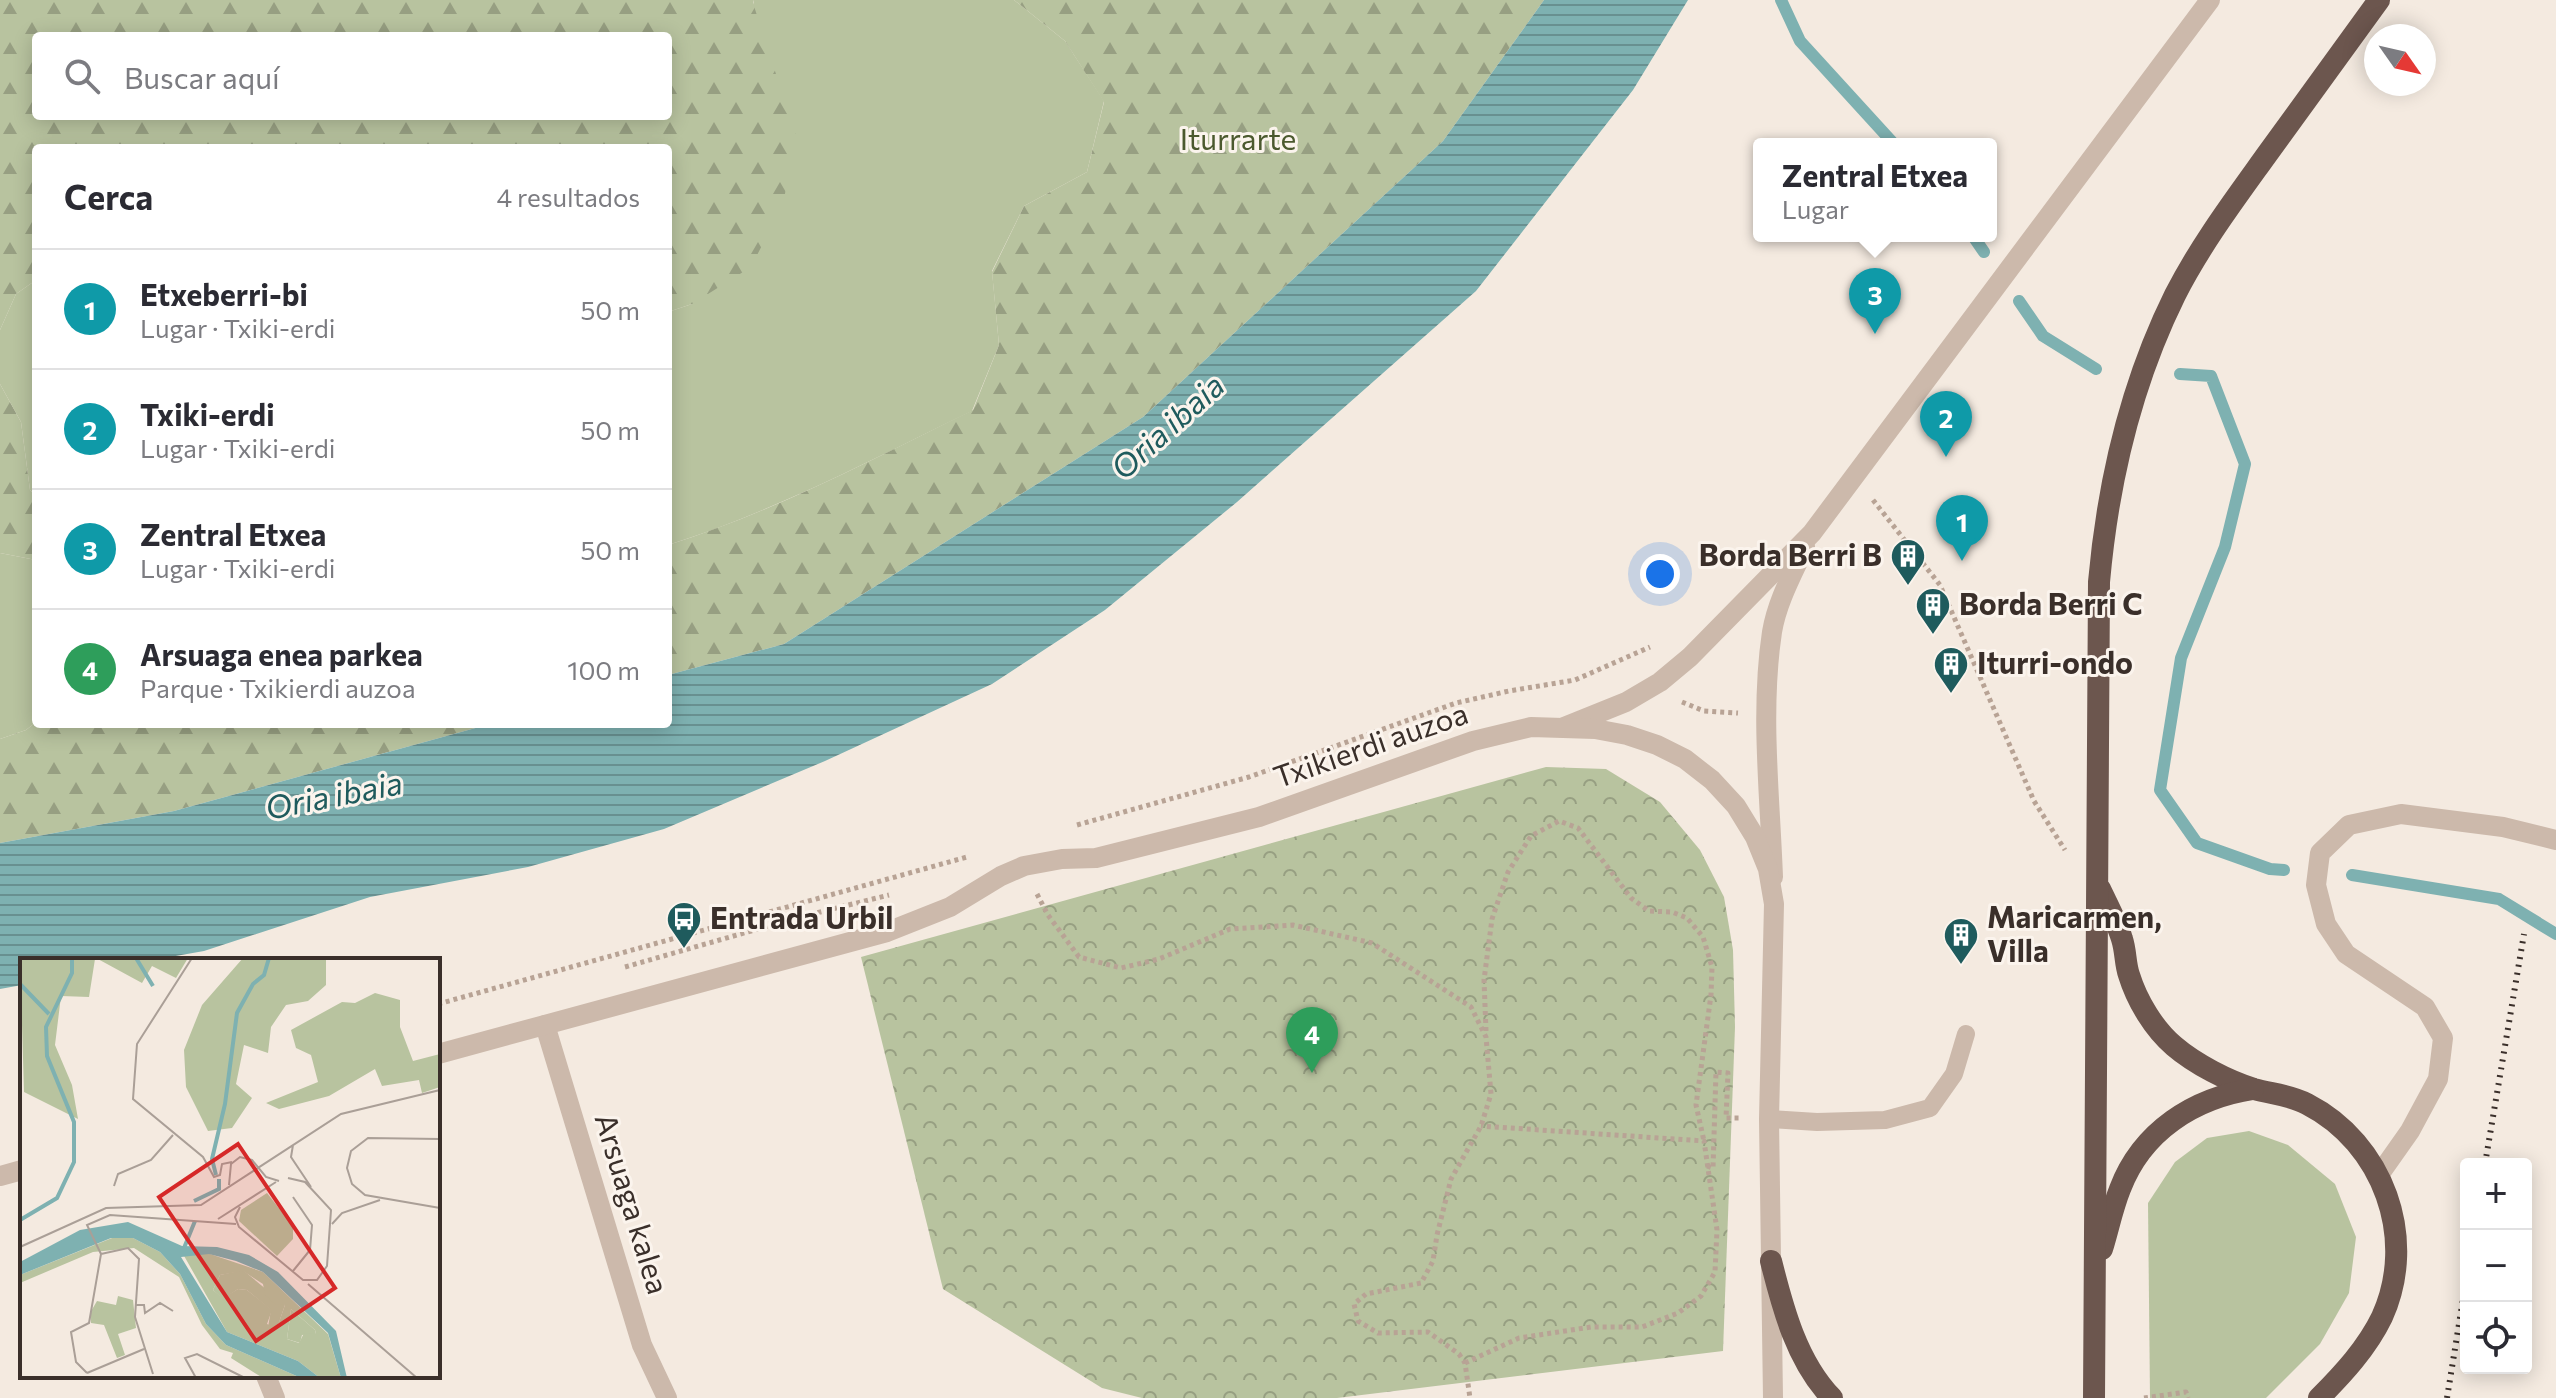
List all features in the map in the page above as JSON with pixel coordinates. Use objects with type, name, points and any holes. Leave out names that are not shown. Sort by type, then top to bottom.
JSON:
[{"type":"highway","points":[[2094,1398],[2099,582],[2110,487],[2136,389],[2176,294],[2229,206],[2379,0]]},
{"type":"highway","points":[[2097,881],[2123,940],[2129,976],[2148,1016],[2173,1046],[2205,1068],[2253,1089],[2280,1093],[2306,1103],[2329,1117],[2366,1153],[2379,1175],[2395,1230],[2396,1259],[2392,1288],[2382,1316],[2367,1342],[2343,1374],[2319,1398]]},
{"type":"highway","points":[[2094,1275],[2120,1189],[2145,1146],[2162,1128],[2204,1101],[2228,1092],[2253,1089]]},
{"type":"highway","points":[[1771,1261],[1793,1335],[1807,1364],[1832,1398]]},
{"type":"street","points":[[1563,727],[1626,702],[1660,682],[1690,657],[1812,533],[2210,0]]},
{"type":"street","points":[[1774,904],[1767,713],[1772,632],[1782,595],[1812,533]]},
{"type":"street","name":"Txikierdi auzoa","points":[[440,1053],[887,932],[950,907],[1024,866],[1062,859],[1096,858],[1259,817],[1473,741],[1531,727],[1595,729],[1627,735],[1685,759],[1712,780],[1736,806],[1755,837],[1768,869],[1774,904],[1769,1119],[1773,1398]]},
{"type":"street","points":[[2379,1175],[2410,1131],[2438,1079],[2443,1038],[2425,1007],[2346,954],[2326,924],[2316,885],[2320,853],[2349,825],[2401,814],[2503,827],[2556,840]]},
{"type":"street","name":"Arsuaga kalea","points":[[545,1025],[642,1345],[667,1398]]},
{"type":"street","points":[[0,1176],[20,1171]]},
{"type":"street","points":[[267,1378],[275,1398]]},
{"type":"lane","points":[[1769,1119],[1817,1122],[1885,1120],[1930,1108],[1954,1074],[1966,1034]]},
{"type":"path","points":[[1852,480],[1880,506],[1940,585],[2034,801],[2066,852],[2097,881]]},
{"type":"path","points":[[1465,1363],[1519,1338],[1591,1327],[1642,1327],[1678,1313],[1701,1296],[1715,1272],[1717,1230],[1696,1105],[1711,995],[1712,967],[1703,937],[1687,918],[1672,912],[1649,911],[1631,898],[1578,828],[1559,821],[1531,836],[1508,872],[1492,919],[1484,980],[1491,1094],[1481,1126],[1451,1179],[1433,1261],[1421,1283],[1366,1294],[1354,1304],[1358,1321],[1378,1333],[1428,1332],[1459,1354],[1465,1363],[1470,1398]]},
{"type":"path","points":[[1032,882],[1048,915],[1079,957],[1121,968],[1159,959],[1230,929],[1293,925],[1372,943],[1471,1007],[1486,1037]]},
{"type":"path","points":[[1707,1166],[1713,1168],[1716,1072],[1728,1073],[1726,1118],[1769,1119]]},
{"type":"path","points":[[1481,1126],[1704,1141]]},
{"type":"path","points":[[2144,1398],[2186,1392],[2188,1398]]},
{"type":"green space","points":[[0,0],[754,0],[796,136],[783,204],[751,267],[692,304],[672,311],[672,144],[32,144],[32,283],[16,294],[0,330]]},
{"type":"green space","points":[[754,0],[1014,0],[1065,41],[1104,101],[1087,172],[1024,206],[992,271],[999,345],[972,411],[784,501],[672,544],[672,311],[692,304]]},
{"type":"green space","name":"Iturrarte","points":[[1014,0],[1544,0],[1443,141],[1143,417],[784,644],[672,674],[672,544],[785,501],[973,410],[999,345],[992,272],[1024,206],[1087,172],[1104,102],[1065,41]]},
{"type":"green space","points":[[32,283],[32,492],[21,422],[0,384],[0,330],[16,294]]},
{"type":"green space","points":[[0,384],[21,422],[32,492],[32,559],[0,553]]},
{"type":"green space","points":[[0,553],[32,559],[32,725],[0,739]]},
{"type":"green space","points":[[32,725],[32,728],[475,728],[174,811],[0,843],[0,739]]},
{"type":"green space","points":[[1546,767],[1606,769],[1660,802],[1700,850],[1724,897],[1733,950],[1735,1027],[1723,1351],[1337,1398],[1142,1398],[1102,1388],[943,1289],[861,957]]},
{"type":"green space","points":[[2249,1131],[2288,1145],[2335,1184],[2356,1237],[2349,1293],[2320,1344],[2266,1398],[2150,1398],[2148,1203],[2175,1162],[2207,1138]]},
{"type":"water","name":"Oria ibaia","points":[[1544,0],[1688,0],[1633,90],[1476,291],[1237,502],[1105,610],[992,684],[825,761],[664,829],[528,867],[370,897],[204,951],[164,958],[20,958],[20,985],[0,989],[0,843],[174,811],[475,728],[672,728],[672,674],[784,644],[1143,417],[1443,141]]},
{"type":"waterway","points":[[1781,0],[1800,41],[1889,138]]},
{"type":"waterway","points":[[1977,242],[1984,252]]},
{"type":"waterway","points":[[2019,301],[2043,336],[2096,369]]},
{"type":"waterway","points":[[2180,374],[2211,376],[2245,464],[2225,547],[2181,658],[2160,790],[2197,843],[2270,869],[2284,870]]},
{"type":"waterway","points":[[2352,875],[2499,899],[2556,934]]},
{"type":"railway","points":[[2486,1158],[2524,934]]},
{"type":"railway","points":[[2447,1398],[2463,1302]]},
{"type":"place","name":"Zentral Etxea","points":[[1875,334]]},
{"type":"place","name":"Txiki-erdi","points":[[1946,457]]},
{"type":"place","name":"Etxeberri-bi","points":[[1962,561]]},
{"type":"place","name":"Borda Berri B","points":[[1908,587]]},
{"type":"place","name":"Borda Berri C","points":[[1933,636]]},
{"type":"place","name":"Iturri-ondo","points":[[1951,695]]},
{"type":"place","name":"Entrada Urbil","points":[[684,950]]},
{"type":"place","name":"Maricarmen, Villa","points":[[1961,966]]},
{"type":"place","name":"Arsuaga enea parkea","points":[[1312,1073]]}]
